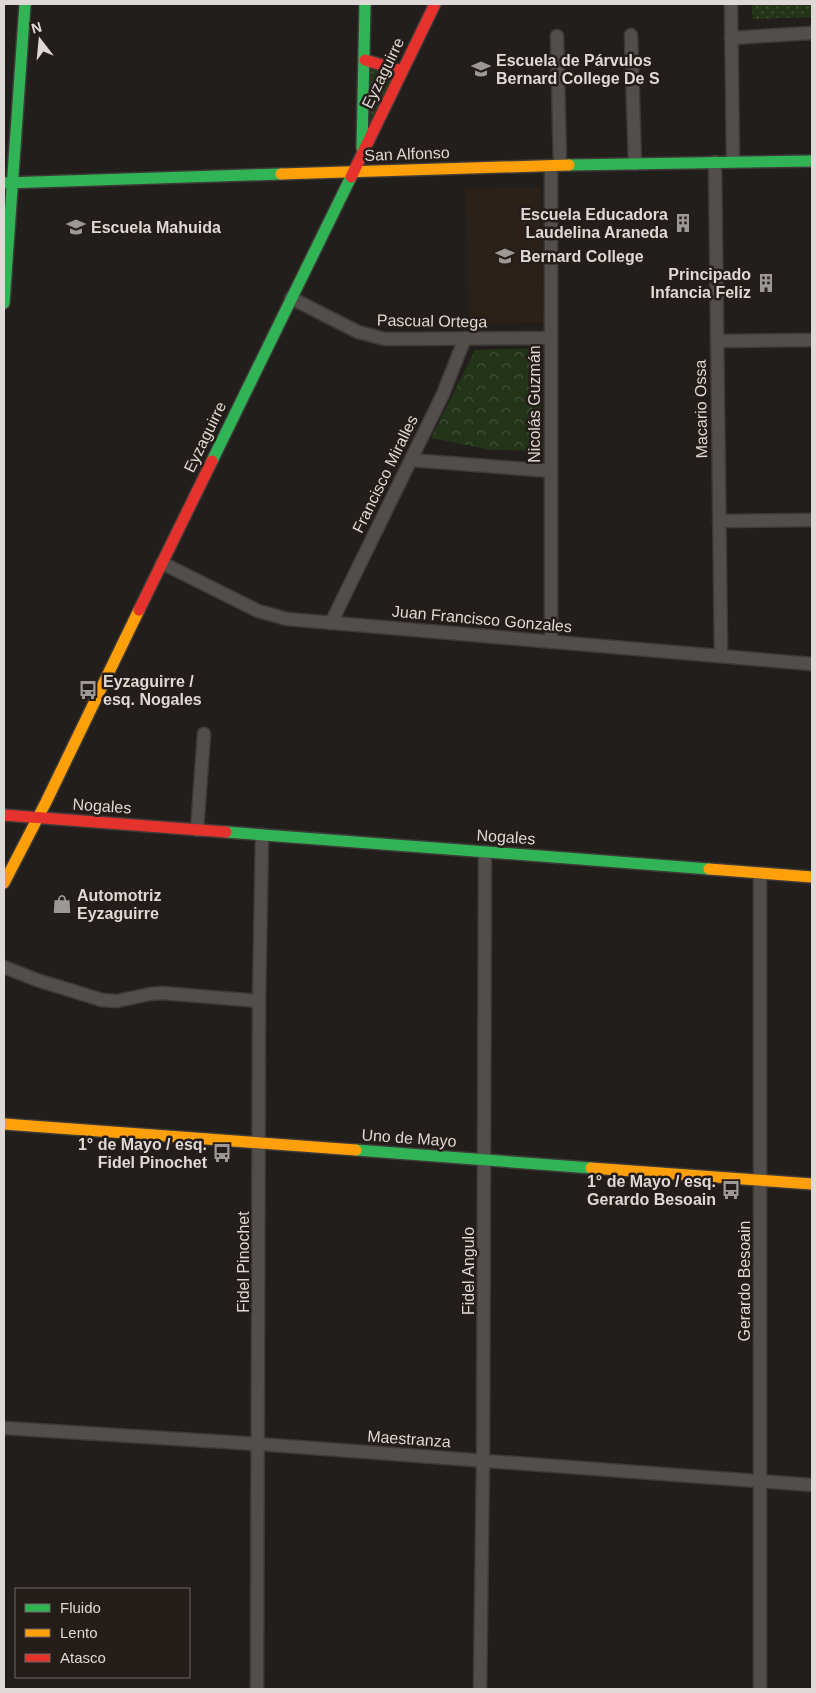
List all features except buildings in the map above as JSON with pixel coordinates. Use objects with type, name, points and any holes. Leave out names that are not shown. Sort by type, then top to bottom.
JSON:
[{"type":"street","points":[[4,303],[8,183],[24,4]]},
{"type":"street","points":[[362,154],[365,4]]},
{"type":"street","name":"Eyzaguirre","points":[[4,883],[38,818],[435,4]]},
{"type":"street","points":[[731,4],[733,162]]},
{"type":"street","points":[[732,38],[812,33]]},
{"type":"street","points":[[632,35],[635,164]]},
{"type":"street","name":"Nicolás Guzmán","points":[[551,642],[551,338],[557,36]]},
{"type":"street","points":[[364,60],[402,71]]},
{"type":"street","name":"San Alfonso","points":[[8,183],[555,165],[812,161]]},
{"type":"street","name":"Macario Ossa","points":[[715,162],[721,656]]},
{"type":"street","name":"Pascual Ortega","points":[[291,298],[358,332],[374,337],[397,339],[551,338]]},
{"type":"street","name":"Francisco Miralles","points":[[331,622],[451,377],[465,338]]},
{"type":"street","points":[[717,341],[812,340]]},
{"type":"street","points":[[410,460],[551,471]]},
{"type":"street","points":[[719,521],[812,520]]},
{"type":"street","name":"Juan Francisco Gonzales","points":[[162,563],[268,615],[287,619],[812,664]]},
{"type":"street","points":[[197,830],[204,734]]},
{"type":"street","name":"Nogales","points":[[4,815],[812,877]]},
{"type":"street","name":"Fidel Pinochet","points":[[257,1689],[259,1001],[262,835]]},
{"type":"street","name":"Fidel Angulo","points":[[480,1689],[483,1460],[485,852]]},
{"type":"street","name":"Gerardo Besoain","points":[[760,873],[760,1689]]},
{"type":"street","points":[[4,967],[37,980],[102,1000],[117,1001],[162,993],[259,1001]]},
{"type":"street","name":"Uno de Mayo","points":[[4,1124],[812,1184]]},
{"type":"street","name":"Maestranza","points":[[4,1428],[258,1444],[812,1485]]},
{"type":"shaded area","name":"Bernard College","points":[[540,187],[544,322],[469,325],[466,189]]},
{"type":"green space","points":[[752,4],[812,4],[812,17],[753,19]]},
{"type":"green space","points":[[370,68],[396,75],[369,127]]},
{"type":"green space","points":[[537,348],[543,451],[491,450],[431,438],[475,350]]},
{"type":"traffic: fast","points":[[4,303],[25,4]]},
{"type":"traffic: fast","points":[[362,148],[365,4]]},
{"type":"traffic: fast","points":[[569,165],[812,161]]},
{"type":"traffic: fast","points":[[4,183],[281,174]]},
{"type":"traffic: fast","points":[[212,461],[351,177]]},
{"type":"traffic: fast","points":[[226,832],[709,869]]},
{"type":"traffic: fast","points":[[356,1150],[591,1168]]},
{"type":"traffic: slow","points":[[281,174],[569,165]]},
{"type":"traffic: slow","points":[[4,883],[46,802],[139,610]]},
{"type":"traffic: slow","points":[[709,869],[812,877]]},
{"type":"traffic: slow","points":[[4,1124],[356,1150]]},
{"type":"traffic: slow","points":[[591,1168],[812,1184]]},
{"type":"traffic: jam","points":[[351,177],[435,4]]},
{"type":"traffic: jam","points":[[365,60],[402,71]]},
{"type":"traffic: jam","points":[[139,610],[212,461]]},
{"type":"traffic: jam","points":[[4,815],[226,832]]},
{"type":"place","name":"Escuela de Párvulos Bernard College De S","points":[[481,69]]},
{"type":"place","name":"Escuela Educadora Laudelina Araneda","points":[[683,223]]},
{"type":"place","name":"Escuela Mahuida","points":[[76,227]]},
{"type":"place","name":"Bernard College","points":[[505,256]]},
{"type":"place","name":"Principado Infancia Feliz","points":[[766,283]]},
{"type":"place","name":"Eyzaguirre / esq. Nogales","points":[[88,690]]},
{"type":"place","name":"Automotriz Eyzaguirre","points":[[62,904]]},
{"type":"place","name":"1° de Mayo / esq. Fidel Pinochet","points":[[222,1153]]},
{"type":"place","name":"1° de Mayo / esq. Gerardo Besoain","points":[[731,1190]]}]
